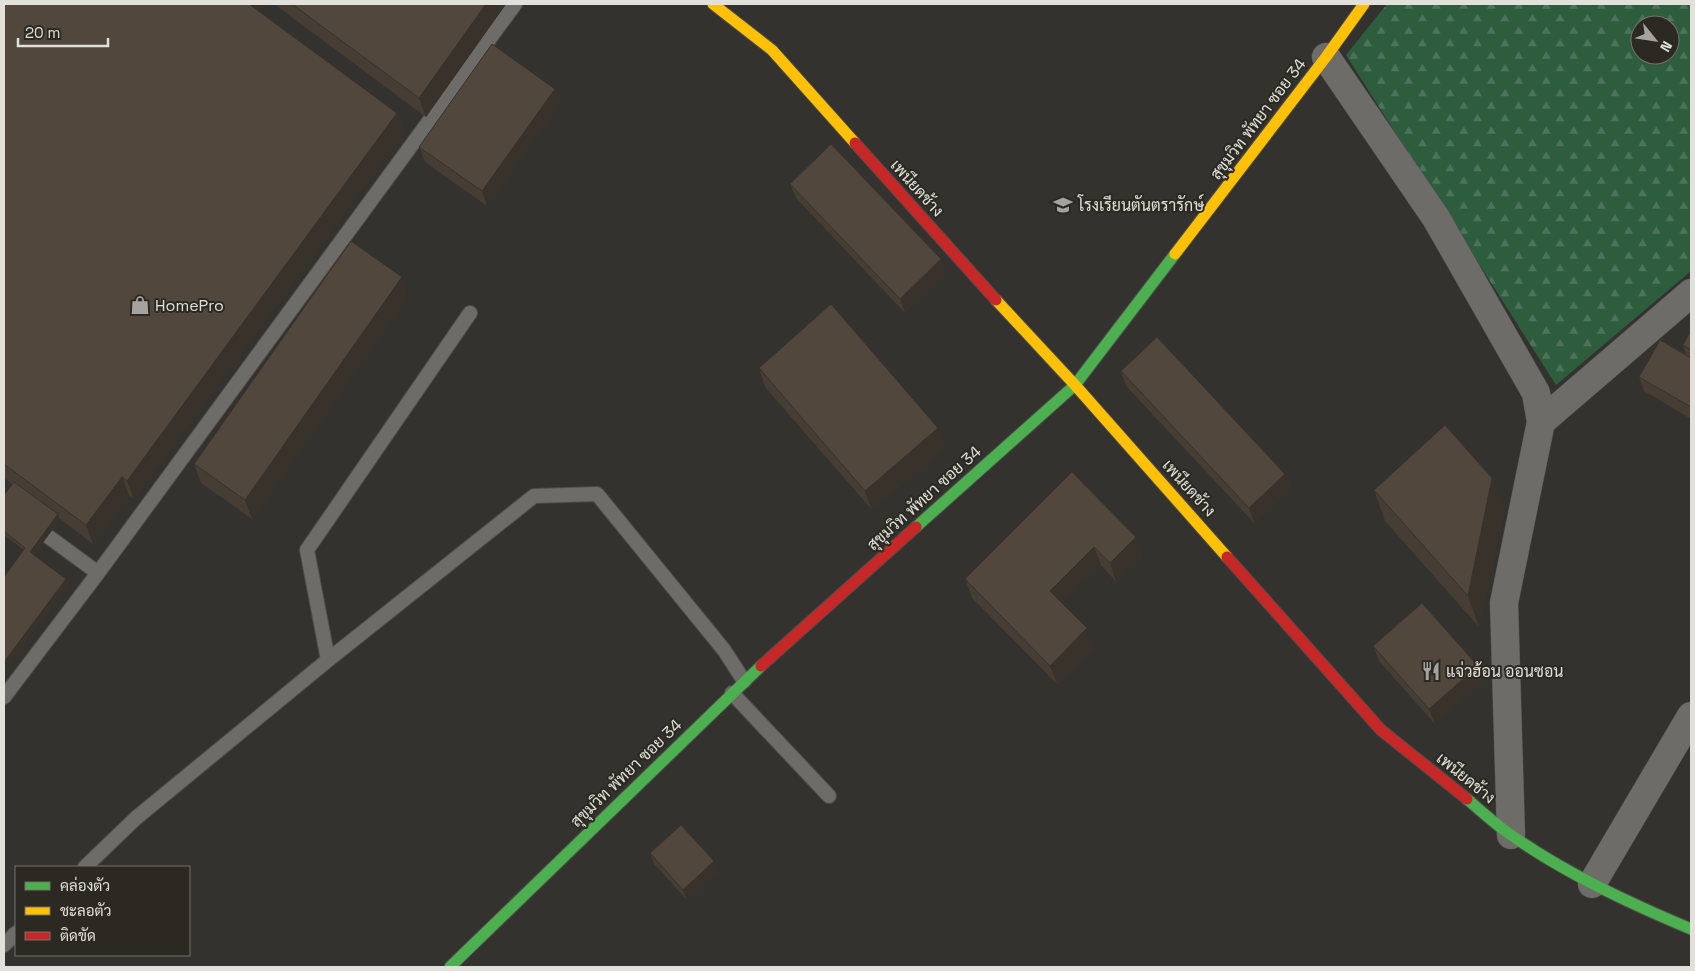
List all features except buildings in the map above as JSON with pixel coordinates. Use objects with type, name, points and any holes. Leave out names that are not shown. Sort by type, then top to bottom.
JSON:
[{"type":"street","name":"เพนียดช้าง","points":[[713,4],[772,50],[999,304],[1075,385],[1381,730],[1511,835],[1592,884],[1634,905],[1691,929]]},
{"type":"street","name":"สุขุมวิท พัทยา ซอย 34","points":[[450,967],[744,681],[1075,385],[1326,57],[1364,4]]},
{"type":"street","points":[[1326,57],[1441,227],[1536,393],[1541,422],[1504,603],[1511,835]]},
{"type":"street","points":[[1541,422],[1691,293]]},
{"type":"street","points":[[1592,884],[1691,716]]},
{"type":"lane","points":[[4,697],[98,573],[515,4]]},
{"type":"lane","points":[[328,660],[307,550],[470,313]]},
{"type":"lane","points":[[86,866],[136,818],[328,660],[534,496],[597,494],[724,650],[744,681]]},
{"type":"lane","points":[[4,504],[98,573]]},
{"type":"lane","points":[[732,693],[829,796]]},
{"type":"lane","points":[[4,944],[15,934]]},
{"type":"green space","points":[[1387,4],[1691,4],[1691,271],[1556,385],[1346,55]]},
{"type":"traffic: fast","points":[[916,527],[1075,385],[1175,254]]},
{"type":"traffic: fast","points":[[450,967],[761,666]]},
{"type":"traffic: fast","points":[[1467,799],[1505,831],[1576,875],[1691,929]]},
{"type":"traffic: slow","points":[[713,4],[772,50],[855,143]]},
{"type":"traffic: slow","points":[[1175,254],[1326,57],[1364,4]]},
{"type":"traffic: slow","points":[[996,300],[1075,385],[1227,557]]},
{"type":"traffic: jam","points":[[855,143],[996,300]]},
{"type":"traffic: jam","points":[[761,666],[916,527]]},
{"type":"traffic: jam","points":[[1227,557],[1381,730],[1467,799]]},
{"type":"place","name":"โรงเรียนตันตรารักษ์","points":[[1063,205]]},
{"type":"place","name":"HomePro","points":[[140,305]]},
{"type":"place","name":"แจ่วฮ้อน ออนซอน","points":[[1431,671]]}]
